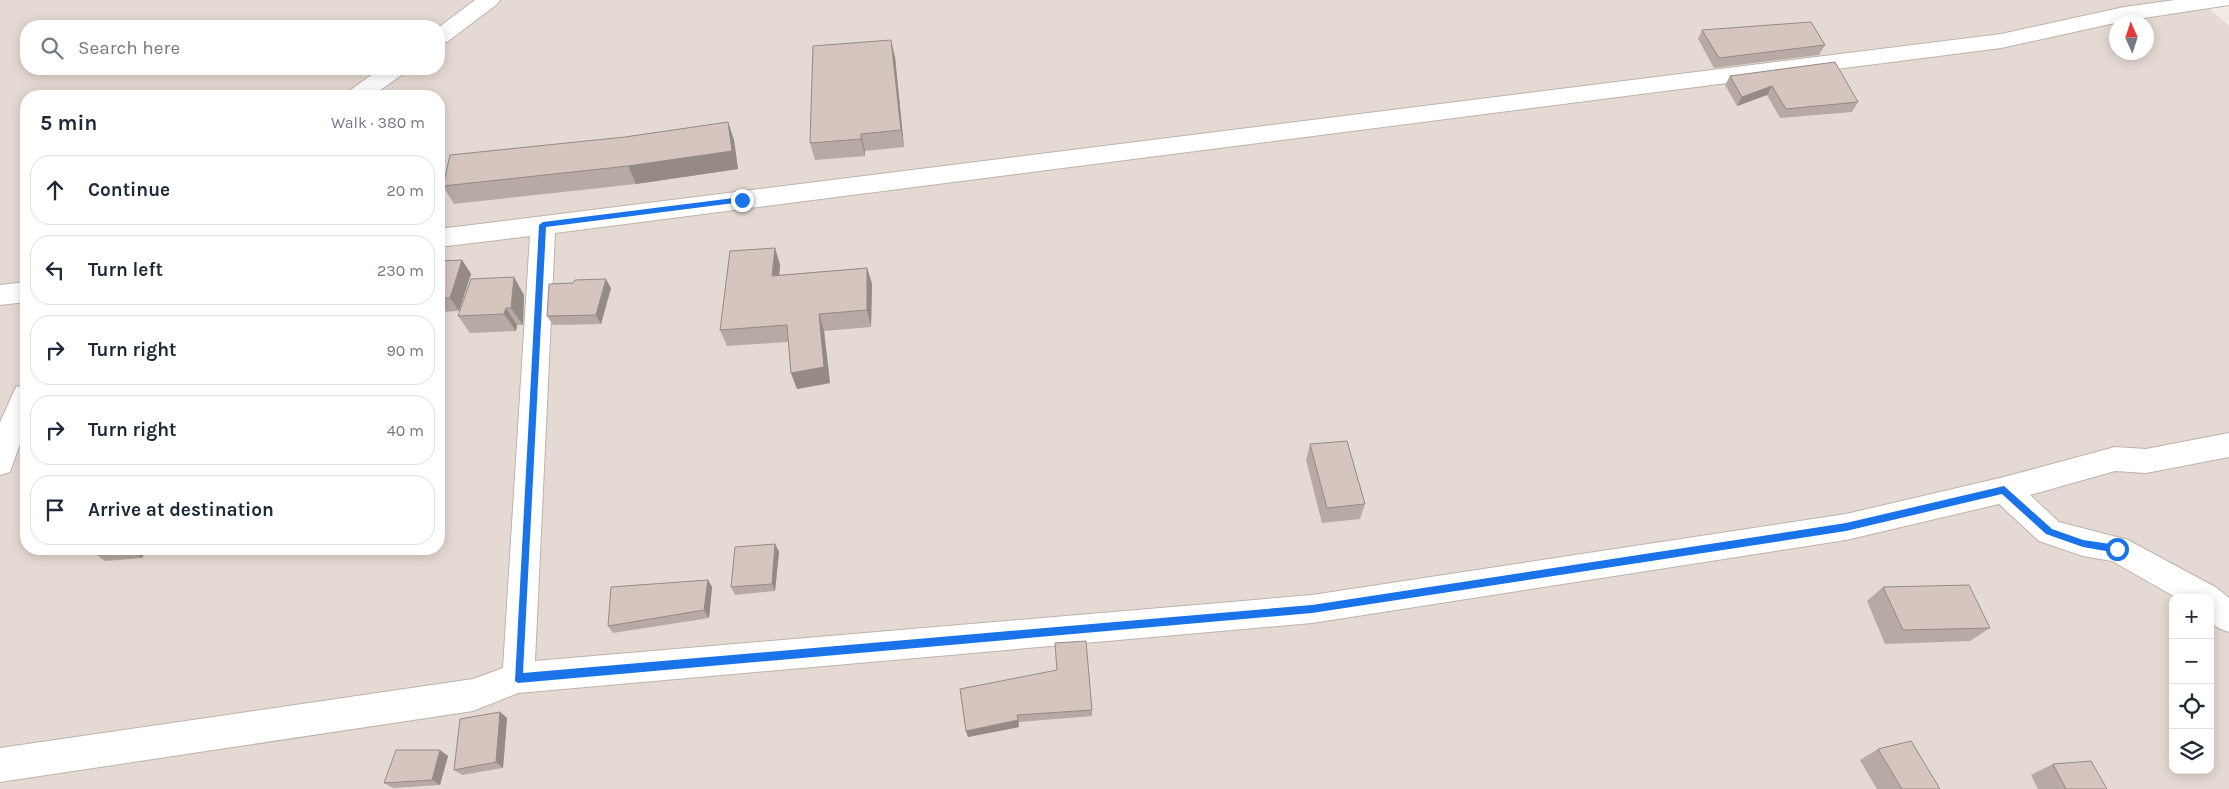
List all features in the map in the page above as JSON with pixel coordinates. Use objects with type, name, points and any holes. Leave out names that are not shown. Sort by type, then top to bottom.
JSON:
[{"type":"street","points":[[445,33],[489,0]]},
{"type":"street","points":[[445,237],[2001,41],[2124,14],[2224,0]]},
{"type":"street","points":[[365,90],[387,75]]},
{"type":"street","points":[[518,678],[543,225]]},
{"type":"street","points":[[0,295],[20,293]]},
{"type":"street","points":[[0,463],[20,408]]},
{"type":"street","points":[[0,765],[473,695],[518,678],[1312,609],[1846,527],[2004,490],[2115,459],[2146,461],[2229,445]]},
{"type":"street","points":[[2004,490],[2049,532],[2083,544],[2117,549],[2199,594]]},
{"type":"street","points":[[2214,605],[2229,618]]},
{"type":"shaded area","points":[[0,0],[2199,0],[2229,26],[2229,789],[0,789]]},
{"type":"building","points":[[1811,22],[1825,45],[1719,58],[1702,30]]},
{"type":"building","points":[[891,40],[901,130],[861,134],[861,139],[810,143],[813,46]]},
{"type":"building","points":[[1835,62],[1858,102],[1786,109],[1772,86],[1742,97],[1730,76]]},
{"type":"building","points":[[728,122],[732,151],[628,166],[445,186],[450,155],[625,137]]},
{"type":"building","points":[[775,248],[772,276],[867,268],[867,310],[819,314],[824,367],[791,373],[787,325],[720,330],[730,251]]},
{"type":"building","points":[[462,260],[450,298],[445,298],[445,261]]},
{"type":"building","points":[[514,277],[511,308],[506,308],[504,314],[458,316],[471,279]]},
{"type":"building","points":[[606,279],[596,315],[547,316],[549,284],[573,283],[575,280]]},
{"type":"building","points":[[1347,441],[1365,504],[1327,508],[1310,444]]},
{"type":"building","points":[[775,544],[772,584],[731,587],[735,547]]},
{"type":"building","points":[[708,580],[704,610],[608,626],[611,587]]},
{"type":"building","points":[[1969,585],[1990,628],[1903,630],[1883,587]]},
{"type":"building","points":[[1086,641],[1092,710],[1017,715],[1018,720],[966,731],[960,689],[1057,670],[1055,643]]},
{"type":"building","points":[[500,712],[496,762],[454,770],[460,719]]},
{"type":"building","points":[[1911,741],[1940,789],[1902,789],[1878,749]]},
{"type":"building","points":[[396,750],[440,750],[432,780],[384,783]]},
{"type":"building","points":[[2091,761],[2107,789],[2066,789],[2053,764]]},
{"type":"route","points":[[742,200],[543,225],[518,678],[1312,609],[1846,527],[2004,490],[2049,532],[2083,544],[2117,549]]}]
